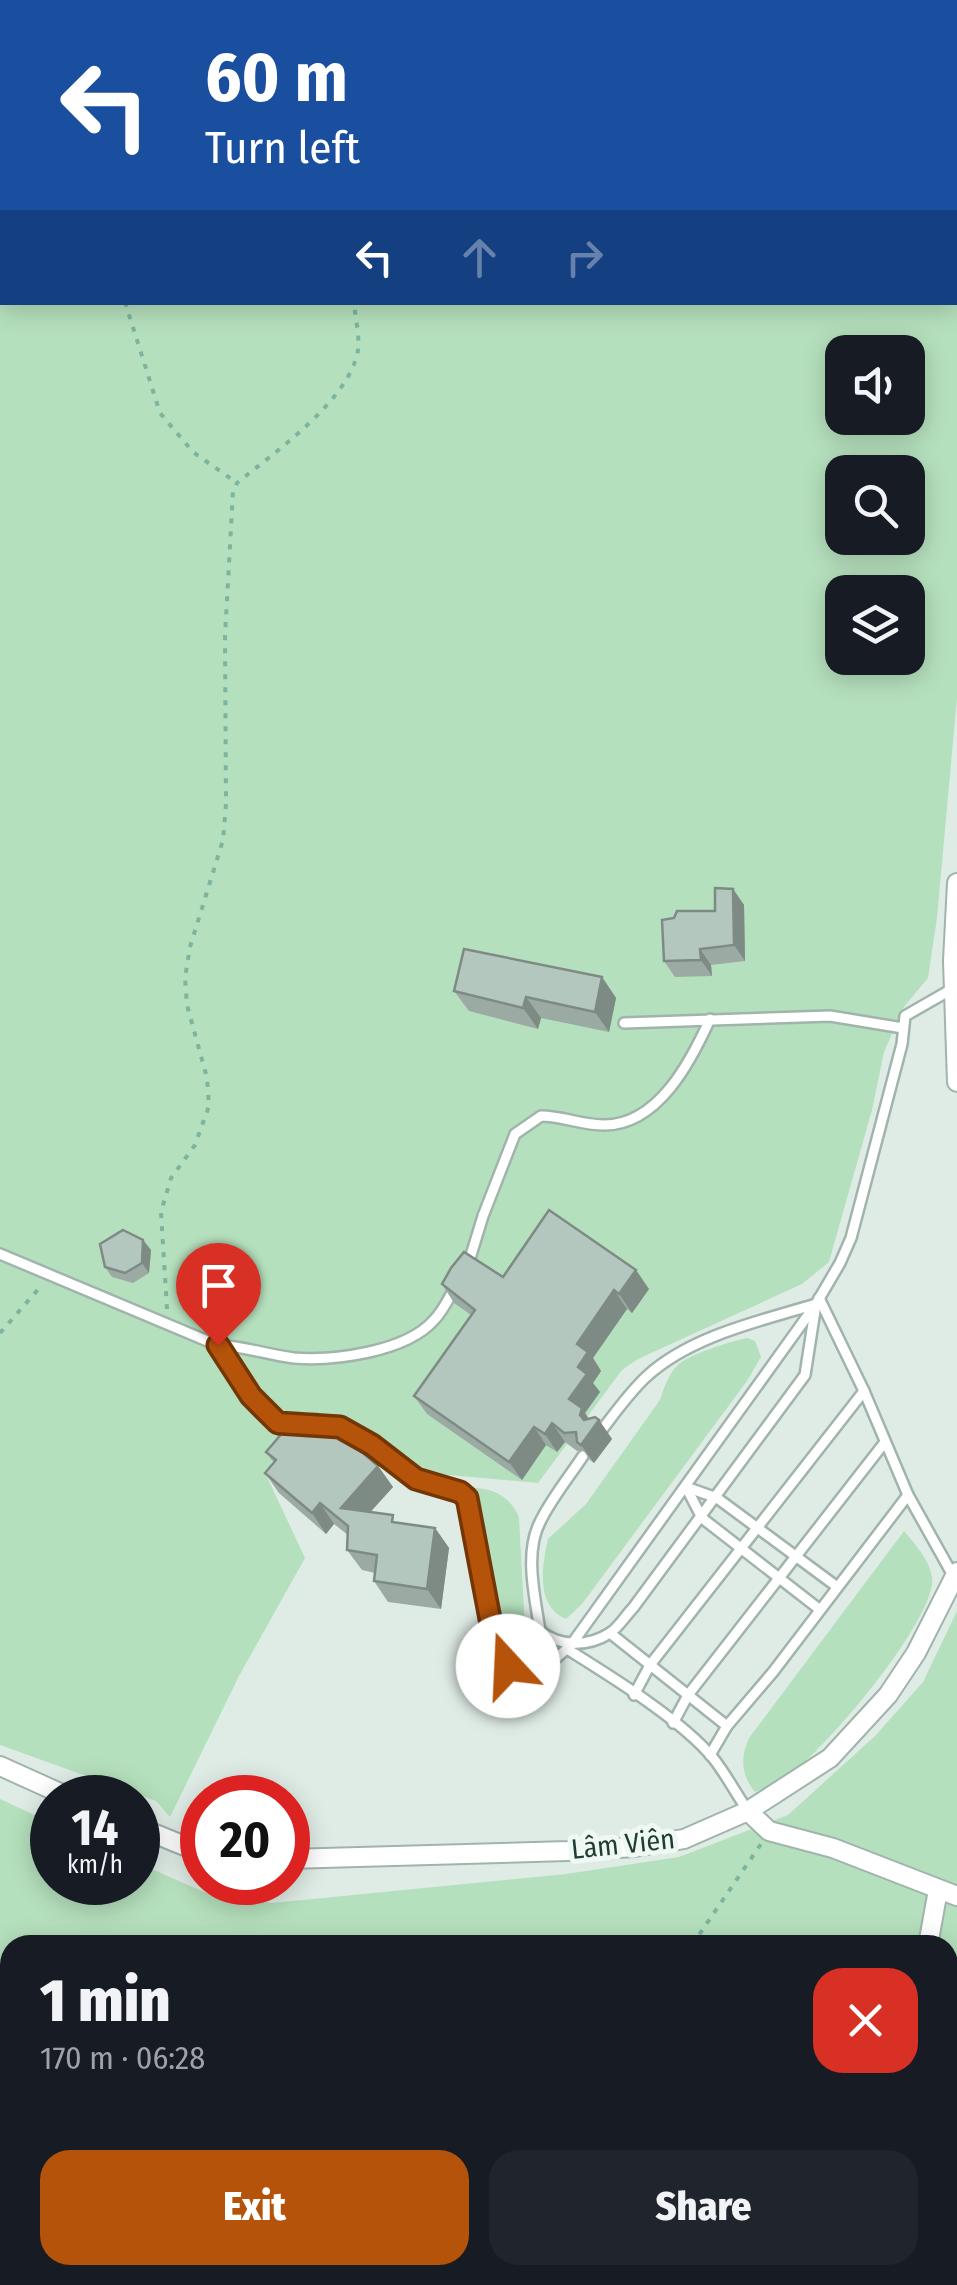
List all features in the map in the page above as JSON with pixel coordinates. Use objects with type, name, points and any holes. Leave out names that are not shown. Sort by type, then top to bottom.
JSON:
[{"type":"street","points":[[957,883],[957,1082]]},
{"type":"street","name":"Lâm Viên","points":[[310,1858],[635,1847],[684,1839],[748,1811],[830,1758],[888,1695],[916,1654],[956,1576]]},
{"type":"street","points":[[0,1766],[30,1779]]},
{"type":"street","points":[[748,1811],[768,1832],[834,1848],[957,1896]]},
{"type":"street","points":[[930,1935],[938,1890]]},
{"type":"lane","points":[[218,1345],[251,1396],[278,1423],[340,1427],[372,1445],[416,1479],[460,1492],[467,1498],[494,1640],[508,1666],[524,1674],[536,1674],[569,1647],[818,1301],[850,1238],[905,1016],[954,988]]},
{"type":"lane","points":[[624,1023],[830,1016],[903,1028]]},
{"type":"lane","points":[[0,1254],[218,1345],[243,1346],[294,1358],[351,1357],[420,1333],[434,1321],[468,1264],[515,1134],[541,1116],[608,1126],[634,1118],[661,1098],[694,1056],[710,1019]]},
{"type":"lane","points":[[818,1301],[864,1391],[908,1495],[956,1576]]},
{"type":"lane","points":[[601,1431],[645,1378],[680,1353],[818,1301]]},
{"type":"lane","points":[[569,1647],[610,1633],[702,1518],[805,1375],[818,1301]]},
{"type":"lane","points":[[634,1695],[650,1665],[864,1391]]},
{"type":"lane","points":[[673,1722],[688,1695],[794,1555],[885,1442]]},
{"type":"lane","points":[[583,1456],[540,1522],[534,1541],[532,1563],[540,1631],[569,1647],[673,1722],[710,1755],[748,1811]]},
{"type":"lane","points":[[686,1487],[716,1498],[836,1586]]},
{"type":"lane","points":[[686,1487],[702,1518],[819,1609]]},
{"type":"lane","points":[[710,1755],[727,1726],[908,1495]]},
{"type":"lane","points":[[610,1633],[727,1726]]},
{"type":"path","points":[[126,305],[160,414],[193,452],[237,482]]},
{"type":"path","points":[[169,1324],[161,1212],[171,1178],[195,1145],[209,1106],[208,1078],[184,978],[223,840],[230,507],[237,482],[330,402],[348,375],[358,350],[354,305]]},
{"type":"path","points":[[0,1333],[52,1274]]},
{"type":"path","points":[[699,1935],[768,1832]]},
{"type":"green space","points":[[0,305],[957,305],[957,698],[937,918],[928,978],[904,1007],[884,1052],[872,1110],[829,1262],[802,1284],[638,1359],[622,1370],[538,1483],[415,1472],[373,1435],[336,1416],[286,1417],[267,1477],[305,1558],[239,1676],[191,1775],[180,1775],[180,1797],[170,1817],[160,1806],[160,1775],[84,1775],[0,1745]]},
{"type":"green space","points":[[747,1338],[755,1341],[761,1357],[747,1381],[582,1604],[566,1619],[556,1613],[549,1605],[543,1584],[548,1539],[586,1504],[660,1400],[679,1364],[701,1352]]},
{"type":"green space","points":[[473,1488],[500,1495],[519,1517],[525,1630],[521,1665],[503,1638],[477,1509],[468,1492]]},
{"type":"green space","points":[[904,1531],[925,1558],[932,1577],[929,1596],[917,1622],[848,1717],[800,1766],[755,1792],[743,1766],[749,1738]]},
{"type":"green space","points":[[957,1611],[957,1935],[0,1935],[0,1799],[30,1813],[30,1905],[160,1905],[160,1873],[180,1881],[180,1905],[310,1905],[310,1899],[566,1874],[679,1857],[788,1815],[875,1736],[923,1682]]},
{"type":"building","points":[[715,888],[733,889],[734,945],[700,949],[701,960],[664,961],[662,920],[674,918],[677,911],[715,911]]},
{"type":"building","points":[[464,949],[602,977],[595,1012],[526,997],[523,1008],[454,991]]},
{"type":"building","points":[[549,1210],[636,1270],[619,1294],[614,1290],[577,1344],[588,1352],[578,1367],[587,1374],[569,1399],[582,1408],[580,1415],[584,1420],[599,1420],[581,1445],[576,1432],[564,1433],[552,1423],[545,1434],[534,1427],[509,1462],[414,1396],[475,1310],[442,1284],[451,1268],[464,1252],[503,1277]]},
{"type":"building","points":[[123,1230],[143,1240],[142,1263],[125,1273],[105,1267],[100,1244]]},
{"type":"building","points":[[312,1414],[318,1414],[378,1466],[341,1508],[393,1515],[392,1522],[435,1528],[427,1589],[374,1581],[377,1555],[347,1550],[348,1526],[320,1503],[312,1513],[265,1473],[276,1460],[266,1452],[290,1424],[298,1430]]},
{"type":"route","points":[[218,1345],[251,1396],[278,1423],[340,1427],[372,1445],[416,1479],[460,1492],[467,1498],[494,1640],[508,1666]]}]
